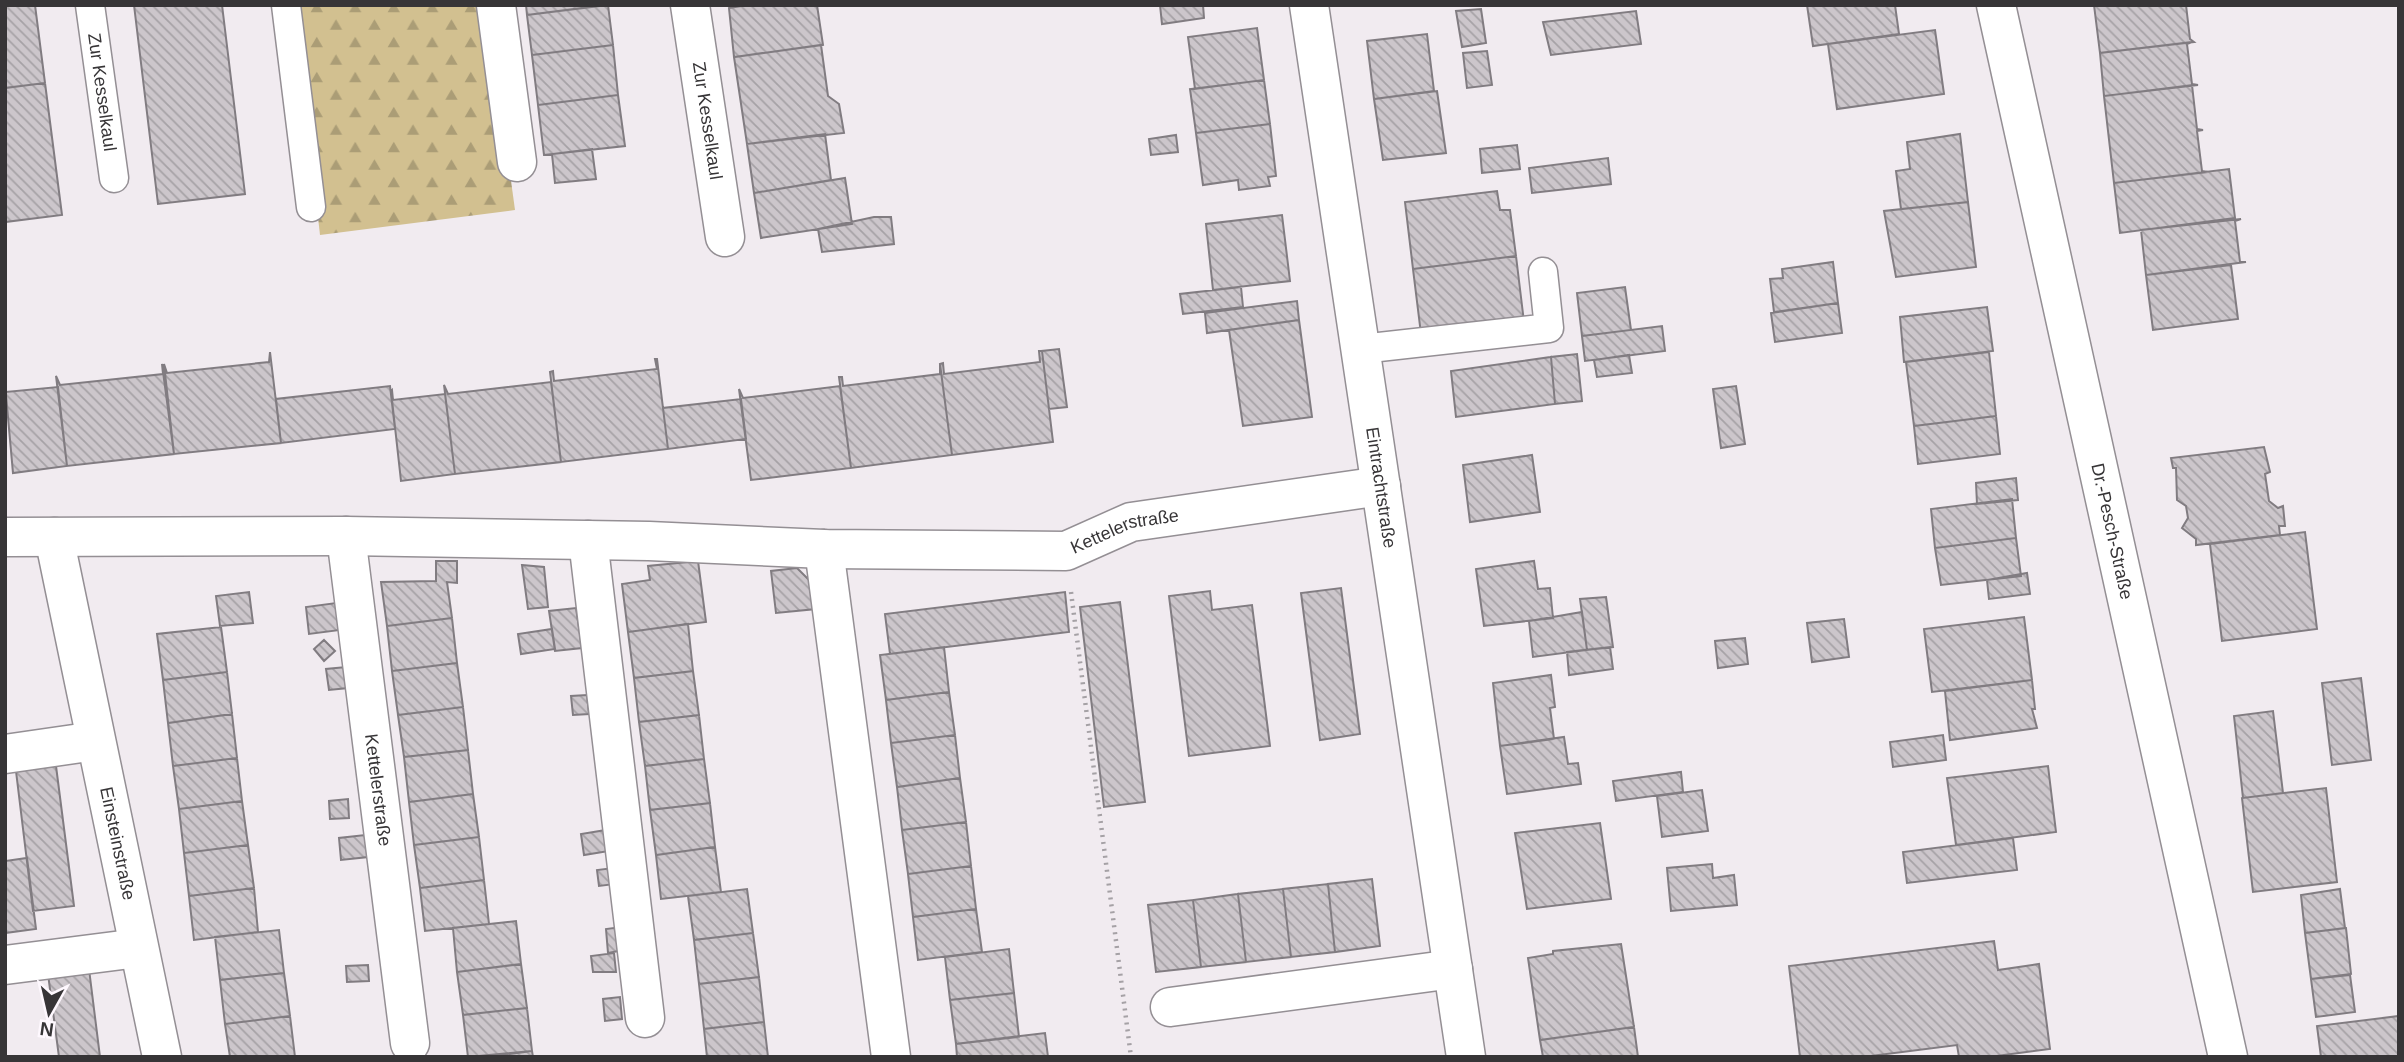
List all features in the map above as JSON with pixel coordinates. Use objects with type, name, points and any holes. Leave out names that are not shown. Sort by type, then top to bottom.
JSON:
[{"type":"street","points":[[496,5],[517,162]]},
{"type":"street","name":"Zur Kesselkaul","points":[[690,5],[725,237]]},
{"type":"street","name":"Eintrachtstraße","points":[[1309,5],[1466,1057]]},
{"type":"street","name":"Dr.-Pesch-Straße","points":[[1996,5],[2228,1057]]},
{"type":"street","name":"Kettelerstraße","points":[[5,537],[346,536],[588,540],[824,550],[1066,551],[1131,522],[1381,486]]},
{"type":"street","name":"Kettelerstraße","points":[[346,536],[411,1043]]},
{"type":"street","name":"Einsteinstraße","points":[[54,537],[162,1057]]},
{"type":"street","points":[[588,540],[645,1018]]},
{"type":"street","points":[[824,550],[891,1056]]},
{"type":"street","points":[[5,754],[95,741]]},
{"type":"street","points":[[5,965],[138,948]]},
{"type":"street","points":[[1170,1007],[1453,969]]},
{"type":"lane","name":"Zur Kesselkaul","points":[[90,5],[114,178]]},
{"type":"lane","points":[[286,5],[312,207]]},
{"type":"lane","points":[[1361,349],[1549,328],[1543,272]]},
{"type":"path","points":[[1066,551],[1130,1057]]},
{"type":"green space","points":[[294,5],[487,5],[515,210],[320,235]]},
{"type":"building","points":[[5,5],[35,5],[45,83],[5,88]]},
{"type":"building","points":[[134,5],[222,5],[245,194],[158,204]]},
{"type":"building","points":[[526,5],[605,5],[527,15]]},
{"type":"building","points":[[608,5],[613,45],[532,55],[527,15]]},
{"type":"building","points":[[748,5],[817,5],[823,45],[734,57],[729,8]]},
{"type":"building","points":[[1160,5],[1203,5],[1204,18],[1162,24]]},
{"type":"building","points":[[1807,5],[1895,5],[1899,34],[1813,46]]},
{"type":"building","points":[[2094,5],[2186,5],[2190,39],[2194,42],[2100,53]]},
{"type":"building","points":[[1481,9],[1486,43],[1462,47],[1456,11]]},
{"type":"building","points":[[1636,11],[1641,44],[1551,55],[1543,22]]},
{"type":"building","points":[[1257,28],[1264,80],[1195,89],[1188,37]]},
{"type":"building","points":[[1935,30],[1944,94],[1837,109],[1828,44]]},
{"type":"building","points":[[1427,34],[1434,91],[1374,99],[1367,41]]},
{"type":"building","points":[[2192,42],[2187,44],[2192,84],[2198,85],[2104,96],[2100,53]]},
{"type":"building","points":[[613,45],[618,95],[538,105],[532,55]]},
{"type":"building","points":[[821,45],[828,96],[839,104],[844,133],[747,144],[734,57]]},
{"type":"building","points":[[1487,51],[1492,85],[1467,88],[1463,53]]},
{"type":"building","points":[[1264,80],[1270,124],[1196,133],[1190,89]]},
{"type":"building","points":[[45,83],[62,215],[5,222],[5,88]]},
{"type":"building","points":[[2192,85],[2197,129],[2203,130],[2197,131],[2202,171],[2208,172],[2114,183],[2104,96]]},
{"type":"building","points":[[1437,91],[1446,153],[1383,160],[1374,99]]},
{"type":"building","points":[[618,95],[625,146],[544,155],[538,105]]},
{"type":"building","points":[[1270,124],[1276,176],[1268,177],[1270,186],[1239,190],[1238,180],[1203,185],[1196,133]]},
{"type":"building","points":[[825,134],[831,180],[754,193],[747,144]]},
{"type":"building","points":[[1960,134],[1968,202],[1901,209],[1896,171],[1910,169],[1907,142]]},
{"type":"building","points":[[1176,135],[1178,152],[1151,155],[1149,139]]},
{"type":"building","points":[[1517,145],[1520,169],[1482,173],[1480,149]]},
{"type":"building","points":[[592,149],[596,179],[555,183],[552,154]]},
{"type":"building","points":[[1608,158],[1611,184],[1532,193],[1529,168]]},
{"type":"building","points":[[2229,169],[2235,218],[2120,233],[2114,183]]},
{"type":"building","points":[[845,178],[852,224],[761,238],[754,193]]},
{"type":"building","points":[[1497,191],[1500,210],[1510,210],[1516,256],[1413,269],[1405,202]]},
{"type":"building","points":[[1968,202],[1976,267],[1896,277],[1884,211]]},
{"type":"building","points":[[1282,215],[1290,281],[1213,290],[1206,224]]},
{"type":"building","points":[[874,217],[891,217],[894,244],[822,252],[818,229]]},
{"type":"building","points":[[2241,219],[2235,221],[2240,262],[2246,262],[2146,275],[2141,230]]},
{"type":"building","points":[[1516,256],[1524,322],[1421,334],[1413,269]]},
{"type":"building","points":[[1833,262],[1838,303],[1774,312],[1770,279],[1783,278],[1782,269]]},
{"type":"building","points":[[2231,265],[2238,319],[2153,330],[2146,275]]},
{"type":"building","points":[[1241,287],[1243,307],[1183,314],[1180,294]]},
{"type":"building","points":[[1625,287],[1631,330],[1582,336],[1577,293]]},
{"type":"building","points":[[1297,301],[1299,320],[1207,333],[1205,313]]},
{"type":"building","points":[[1838,303],[1842,333],[1775,342],[1771,313]]},
{"type":"building","points":[[1987,307],[1993,351],[1904,362],[1900,317]]},
{"type":"building","points":[[1299,320],[1312,417],[1243,426],[1229,330]]},
{"type":"building","points":[[1662,326],[1665,351],[1585,361],[1582,336]]},
{"type":"building","points":[[1059,349],[1067,407],[1049,409],[1042,351]]},
{"type":"building","points":[[1039,351],[1042,351],[1053,442],[952,455],[940,364],[943,363],[944,374],[1040,362]]},
{"type":"building","points":[[270,352],[281,443],[174,454],[164,364],[167,373],[269,362]]},
{"type":"building","points":[[1989,352],[1996,416],[1914,426],[1906,362]]},
{"type":"building","points":[[1577,354],[1582,401],[1555,404],[1551,357]]},
{"type":"building","points":[[1629,355],[1632,373],[1597,377],[1594,360]]},
{"type":"building","points":[[1551,357],[1555,404],[1456,417],[1451,371]]},
{"type":"building","points":[[657,359],[668,449],[561,462],[550,372],[553,371],[554,381],[657,369]]},
{"type":"building","points":[[162,364],[174,454],[67,466],[56,376],[60,385],[163,374]]},
{"type":"building","points":[[940,364],[952,455],[851,468],[839,377],[842,377],[843,386],[940,374]]},
{"type":"building","points":[[551,382],[561,462],[455,474],[444,385],[448,394]]},
{"type":"building","points":[[5,384],[6,392],[58,387],[67,466],[13,473]]},
{"type":"building","points":[[390,386],[395,429],[281,443],[276,399]]},
{"type":"building","points":[[840,386],[851,468],[751,480],[739,389],[743,398]]},
{"type":"building","points":[[1736,386],[1745,444],[1721,448],[1713,389]]},
{"type":"building","points":[[392,390],[393,400],[445,394],[455,474],[401,481]]},
{"type":"building","points":[[741,399],[746,439],[668,449],[663,408]]},
{"type":"building","points":[[1996,416],[2000,454],[1918,464],[1914,426]]},
{"type":"building","points":[[2264,447],[2270,472],[2265,474],[2269,501],[2278,508],[2283,506],[2285,526],[2279,526],[2280,535],[2196,545],[2196,539],[2182,528],[2188,518],[2186,506],[2177,500],[2176,468],[2173,468],[2171,458]]},
{"type":"building","points":[[1532,455],[1540,512],[1470,522],[1463,465]]},
{"type":"building","points":[[2016,478],[2018,500],[1977,504],[1976,483]]},
{"type":"building","points":[[2012,499],[2016,538],[1935,548],[1931,509]]},
{"type":"building","points":[[2305,532],[2317,629],[2222,641],[2210,544]]},
{"type":"building","points":[[2016,538],[2021,576],[1941,585],[1935,548]]},
{"type":"building","points":[[436,561],[457,561],[457,583],[447,582],[452,618],[387,626],[381,582],[436,581]]},
{"type":"building","points":[[698,561],[706,622],[628,632],[622,584],[650,580],[648,566]]},
{"type":"building","points":[[1534,561],[1538,589],[1550,588],[1553,618],[1484,626],[1476,569]]},
{"type":"building","points":[[522,565],[544,567],[548,607],[528,609]]},
{"type":"building","points":[[797,568],[811,582],[816,609],[776,613],[771,571]]},
{"type":"building","points":[[2027,573],[2030,594],[1989,599],[1987,580]]},
{"type":"building","points":[[1341,588],[1360,734],[1320,740],[1301,593]]},
{"type":"building","points":[[1210,591],[1212,610],[1252,605],[1270,746],[1189,756],[1169,596]]},
{"type":"building","points":[[249,592],[253,623],[220,626],[216,596]]},
{"type":"building","points":[[1065,592],[1069,632],[890,654],[885,614]]},
{"type":"building","points":[[1606,597],[1613,647],[1587,650],[1580,599]]},
{"type":"building","points":[[1120,602],[1145,802],[1104,807],[1080,607]]},
{"type":"building","points":[[336,603],[340,630],[309,634],[306,607]]},
{"type":"building","points":[[576,608],[582,648],[555,651],[549,611]]},
{"type":"building","points":[[1582,612],[1587,650],[1533,657],[1529,621]]},
{"type":"building","points":[[2024,617],[2032,680],[1932,692],[1924,629]]},
{"type":"building","points":[[452,618],[457,663],[392,671],[387,626]]},
{"type":"building","points":[[1844,619],[1849,657],[1812,662],[1807,623]]},
{"type":"building","points":[[688,624],[693,671],[634,678],[628,632]]},
{"type":"building","points":[[221,627],[227,672],[163,680],[157,634]]},
{"type":"building","points":[[552,629],[555,649],[521,654],[518,634]]},
{"type":"building","points":[[1745,638],[1748,664],[1718,668],[1715,641]]},
{"type":"building","points":[[324,640],[335,651],[324,661],[314,649]]},
{"type":"building","points":[[944,647],[949,692],[886,700],[880,655]]},
{"type":"building","points":[[1610,647],[1613,669],[1569,675],[1567,652]]},
{"type":"building","points":[[457,663],[463,707],[398,715],[392,671]]},
{"type":"building","points":[[346,667],[348,688],[329,690],[326,669]]},
{"type":"building","points":[[693,671],[699,715],[639,722],[634,678]]},
{"type":"building","points":[[227,672],[232,714],[168,723],[163,680]]},
{"type":"building","points":[[1551,675],[1555,707],[1550,708],[1554,739],[1500,746],[1493,683]]},
{"type":"building","points":[[2361,678],[2371,760],[2332,765],[2322,683]]},
{"type":"building","points":[[2032,680],[2035,709],[2032,709],[2037,728],[1950,740],[1945,691]]},
{"type":"building","points":[[949,692],[955,735],[891,743],[886,700]]},
{"type":"building","points":[[587,695],[589,714],[573,715],[571,696]]},
{"type":"building","points":[[463,707],[468,750],[404,757],[398,715]]},
{"type":"building","points":[[2273,711],[2283,793],[2243,798],[2234,716]]},
{"type":"building","points":[[232,714],[237,758],[173,766],[168,723]]},
{"type":"building","points":[[699,715],[704,759],[645,766],[639,722]]},
{"type":"building","points":[[955,735],[960,778],[897,787],[891,743]]},
{"type":"building","points":[[1943,735],[1946,760],[1893,767],[1890,742]]},
{"type":"building","points":[[1564,737],[1568,764],[1578,763],[1581,784],[1507,794],[1500,746]]},
{"type":"building","points":[[468,750],[473,794],[409,802],[404,757]]},
{"type":"building","points":[[237,758],[242,801],[179,809],[173,766]]},
{"type":"building","points":[[704,759],[710,803],[650,810],[645,766]]},
{"type":"building","points":[[56,766],[74,906],[33,911],[16,771]]},
{"type":"building","points":[[2048,766],[2056,832],[1956,845],[1947,778]]},
{"type":"building","points":[[1681,772],[1683,792],[1616,801],[1613,781]]},
{"type":"building","points":[[960,778],[966,822],[902,830],[897,787]]},
{"type":"building","points":[[2326,788],[2337,882],[2253,892],[2242,798]]},
{"type":"building","points":[[1702,790],[1708,831],[1662,837],[1657,796]]},
{"type":"building","points":[[473,794],[479,837],[414,845],[409,802]]},
{"type":"building","points":[[348,799],[349,818],[330,819],[329,801]]},
{"type":"building","points":[[242,801],[248,845],[184,853],[179,809]]},
{"type":"building","points":[[710,803],[715,847],[656,855],[650,810]]},
{"type":"building","points":[[966,822],[971,866],[908,874],[902,830]]},
{"type":"building","points":[[1600,823],[1611,899],[1527,909],[1515,833]]},
{"type":"building","points":[[606,830],[609,851],[584,855],[581,834]]},
{"type":"building","points":[[365,835],[368,857],[341,860],[339,838]]},
{"type":"building","points":[[479,837],[484,880],[420,888],[414,845]]},
{"type":"building","points":[[2013,838],[2017,870],[1907,883],[1903,852]]},
{"type":"building","points":[[248,845],[254,888],[189,896],[184,853]]},
{"type":"building","points":[[715,847],[721,892],[661,899],[656,855]]},
{"type":"building","points":[[27,858],[36,929],[5,933],[5,861]]},
{"type":"building","points":[[1712,864],[1713,878],[1734,875],[1737,905],[1671,911],[1667,868]]},
{"type":"building","points":[[971,866],[976,909],[913,917],[908,874]]},
{"type":"building","points":[[613,868],[615,884],[599,886],[597,870]]},
{"type":"building","points":[[1372,879],[1380,946],[1335,952],[1328,884]]},
{"type":"building","points":[[484,880],[489,924],[425,931],[420,888]]},
{"type":"building","points":[[1328,884],[1335,952],[1291,957],[1283,889]]},
{"type":"building","points":[[254,888],[258,932],[194,940],[189,896]]},
{"type":"building","points":[[747,889],[753,933],[694,940],[688,896]]},
{"type":"building","points":[[1283,889],[1291,957],[1246,962],[1238,894]]},
{"type":"building","points":[[2340,889],[2345,928],[2305,933],[2301,895]]},
{"type":"building","points":[[1238,894],[1246,962],[1201,967],[1193,900]]},
{"type":"building","points":[[1193,900],[1201,967],[1156,972],[1148,905]]},
{"type":"building","points":[[976,909],[982,952],[918,960],[913,917]]},
{"type":"building","points":[[516,921],[521,964],[457,972],[453,928]]},
{"type":"building","points":[[621,927],[624,950],[608,953],[606,929]]},
{"type":"building","points":[[2346,928],[2351,974],[2311,979],[2305,933]]},
{"type":"building","points":[[279,930],[284,973],[220,980],[215,937]]},
{"type":"building","points":[[753,933],[759,977],[699,984],[694,940]]},
{"type":"building","points":[[1994,941],[1998,970],[2039,964],[2050,1049],[1989,1057],[1959,1057],[1957,1045],[1863,1057],[1800,1057],[1789,966]]},
{"type":"building","points":[[1621,944],[1634,1027],[1540,1040],[1528,958],[1553,954],[1553,951]]},
{"type":"building","points":[[1009,949],[1014,993],[950,1000],[945,957]]},
{"type":"building","points":[[614,953],[616,972],[593,972],[591,956]]},
{"type":"building","points":[[521,964],[527,1008],[463,1015],[457,972]]},
{"type":"building","points":[[368,965],[369,981],[347,982],[346,966]]},
{"type":"building","points":[[89,969],[100,1057],[59,1057],[48,974]]},
{"type":"building","points":[[284,973],[290,1016],[225,1024],[220,980]]},
{"type":"building","points":[[2350,975],[2355,1012],[2316,1017],[2311,979]]},
{"type":"building","points":[[759,977],[764,1022],[704,1029],[699,984]]},
{"type":"building","points":[[1014,993],[1019,1037],[956,1044],[950,1000]]},
{"type":"building","points":[[620,997],[622,1019],[605,1021],[603,999]]},
{"type":"building","points":[[527,1008],[532,1051],[468,1057],[463,1015]]},
{"type":"building","points":[[290,1016],[295,1057],[230,1057],[225,1024]]},
{"type":"building","points":[[2399,1016],[2399,1057],[2321,1057],[2317,1026]]},
{"type":"building","points":[[764,1022],[768,1057],[707,1057],[704,1029]]},
{"type":"building","points":[[1634,1027],[1638,1057],[1543,1057],[1540,1040]]},
{"type":"building","points":[[1045,1033],[1048,1057],[957,1057],[956,1044]]},
{"type":"building","points":[[532,1051],[533,1057],[487,1057]]}]
